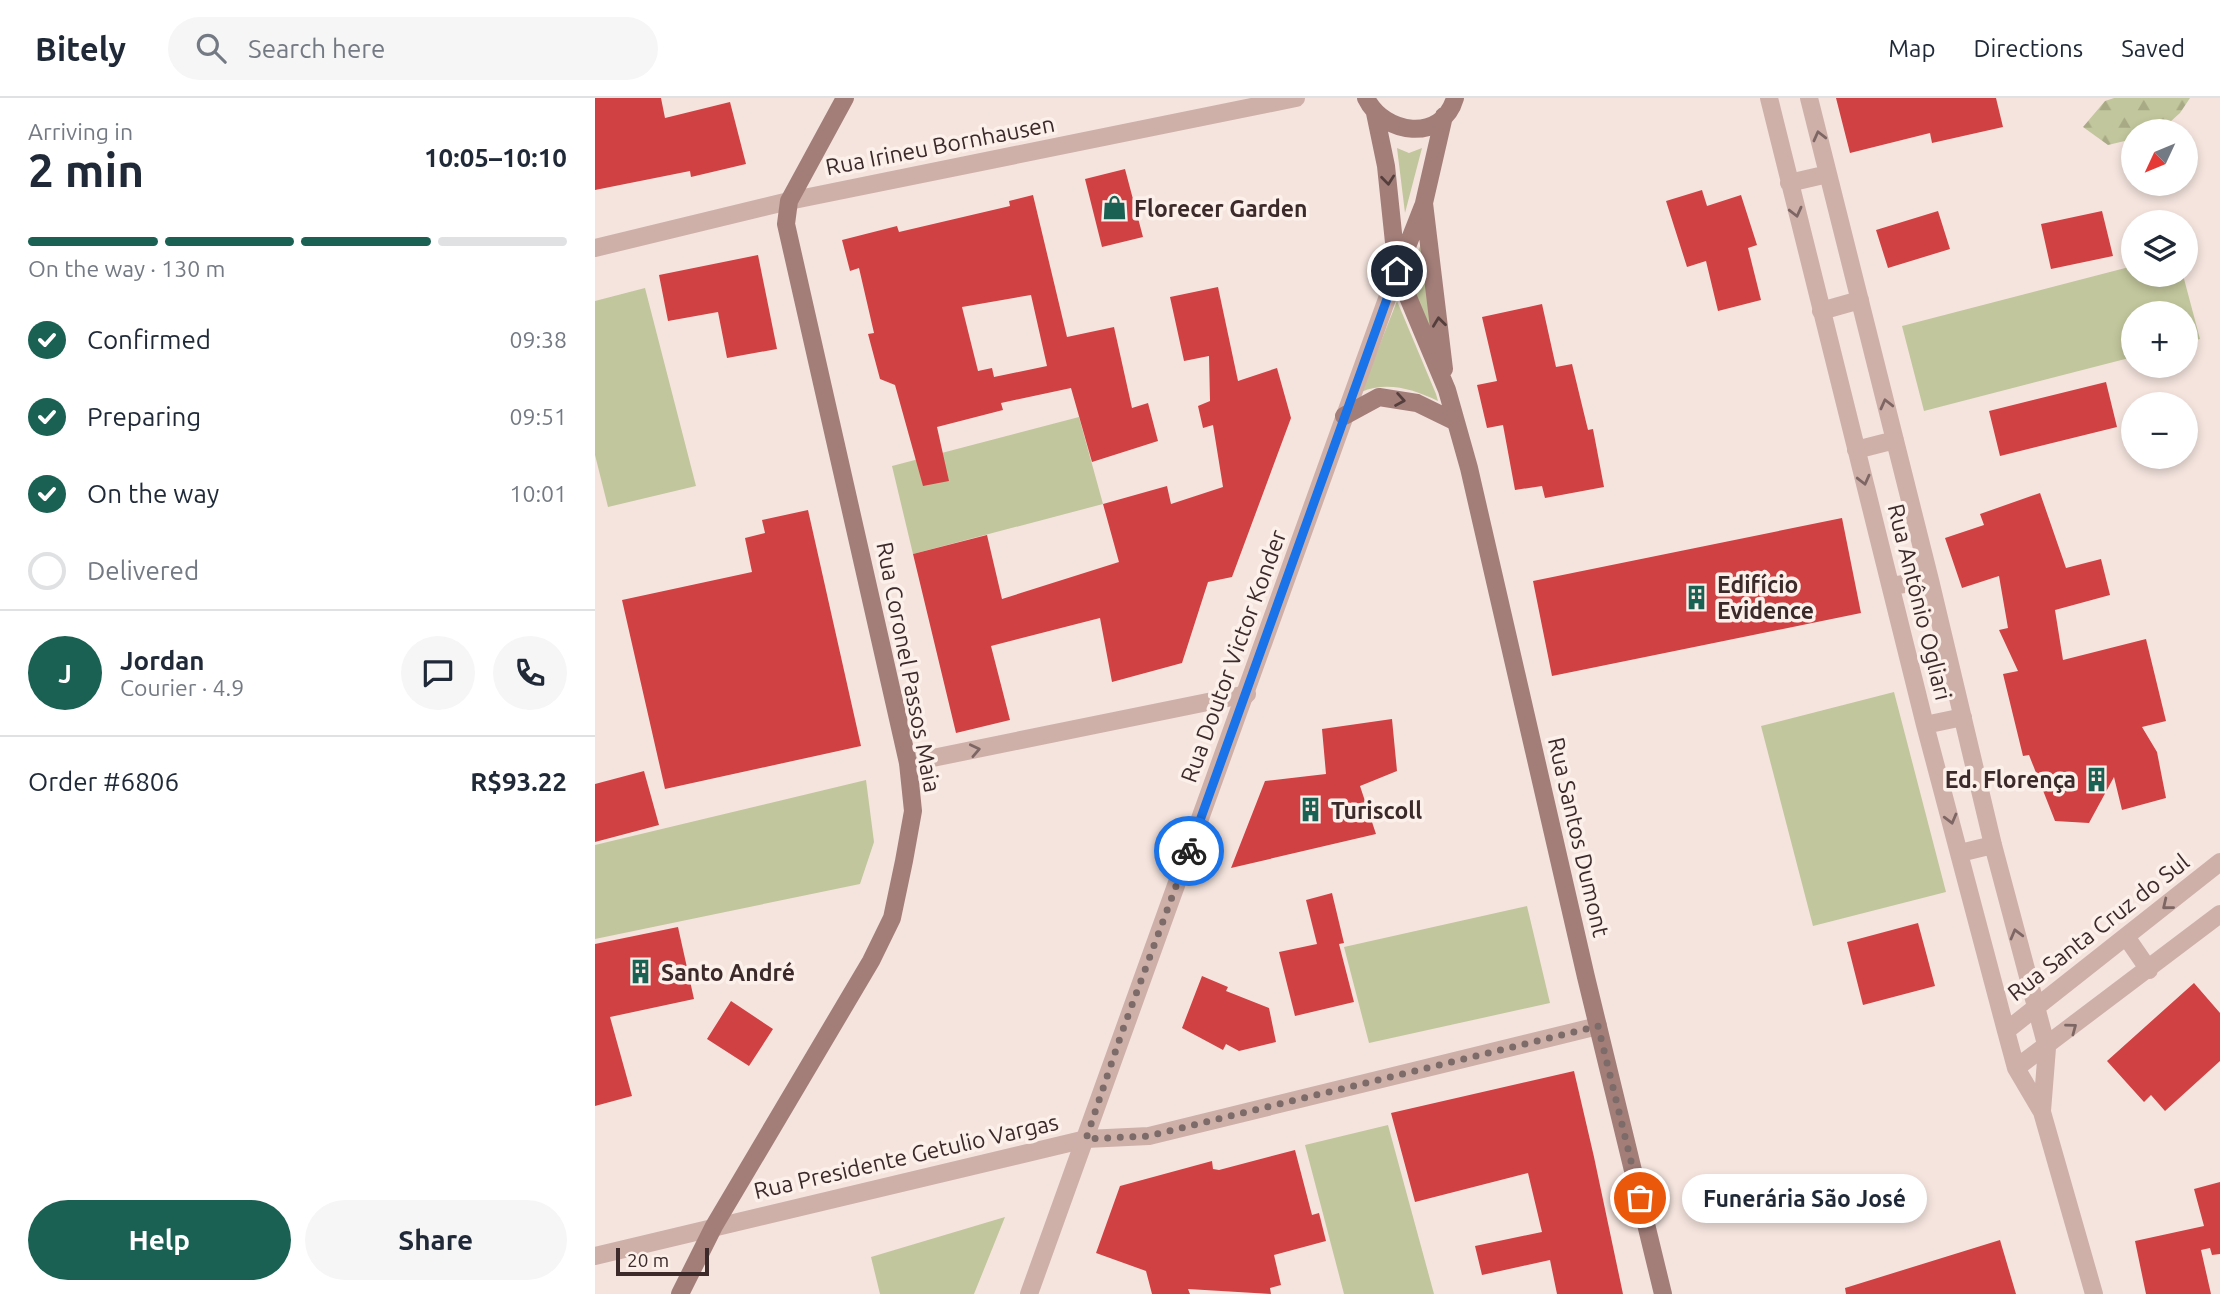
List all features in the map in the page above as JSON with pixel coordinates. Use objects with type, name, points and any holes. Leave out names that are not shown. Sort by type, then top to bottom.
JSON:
[{"type":"main road","name":"Rua Coronel Passos Maia","points":[[680,1294],[714,1226],[871,961],[892,918],[913,811],[908,763],[786,224],[789,201],[845,98]]},
{"type":"main road","name":"Rua Santos Dumont","points":[[1447,390],[1424,203],[1444,116],[1455,98]]},
{"type":"main road","name":"Rua Santos Dumont","points":[[1371,105],[1386,166],[1397,271],[1447,390],[1469,468],[1598,1026],[1664,1294]]},
{"type":"main road","points":[[1371,105],[1387,123],[1417,129],[1444,116]]},
{"type":"main road","points":[[1397,271],[1424,203]]},
{"type":"main road","points":[[1344,416],[1379,397],[1416,403],[1456,422]]},
{"type":"street","name":"Rua Irineu Bornhausen","points":[[595,248],[789,201],[1296,98]]},
{"type":"street","name":"Rua Antônio Ogliari","points":[[1769,98],[1925,725],[2006,1031],[2017,1068],[2042,1112],[2094,1294]]},
{"type":"street","name":"Rua Antônio Ogliari","points":[[1809,98],[1930,580],[1993,845],[2047,1048],[2042,1112]]},
{"type":"street","points":[[1789,183],[1828,174]]},
{"type":"street","name":"Rua Doutor Victor Konder","points":[[1029,1294],[1397,271]]},
{"type":"street","points":[[1821,311],[1860,300]]},
{"type":"street","points":[[1856,450],[1895,440]]},
{"type":"street","points":[[1891,586],[1930,580]]},
{"type":"street","points":[[908,763],[1247,694]]},
{"type":"street","points":[[1925,725],[1963,717]]},
{"type":"street","points":[[1960,853],[1993,845]]},
{"type":"street","name":"Rua Santa Cruz do Sul","points":[[2006,1031],[2220,862]]},
{"type":"street","points":[[2017,1068],[2220,915]]},
{"type":"street","points":[[2127,938],[2149,970]]},
{"type":"street","name":"Rua Presidente Getulio Vargas","points":[[595,1256],[1086,1139],[1149,1136],[1598,1026]]},
{"type":"green space","points":[[2114,98],[2190,98],[2173,119],[2121,119],[2121,142],[2108,145],[2083,127],[2105,101]]},
{"type":"green space","points":[[1397,148],[1409,153],[1422,148],[1405,213]]},
{"type":"green space","points":[[1423,239],[1436,348],[1407,278]]},
{"type":"green space","points":[[2121,269],[2121,287],[2186,287],[2190,301],[2121,301],[2121,360],[1924,411],[1902,326]]},
{"type":"green space","points":[[645,288],[696,486],[608,507],[595,455],[595,301]]},
{"type":"green space","points":[[1397,301],[1438,401],[1400,388],[1380,387],[1361,392]]},
{"type":"green space","points":[[1079,417],[1103,504],[913,554],[892,466]]},
{"type":"green space","points":[[1894,692],[1946,892],[1813,926],[1761,726]]},
{"type":"green space","points":[[866,780],[874,842],[860,884],[595,939],[595,845]]},
{"type":"green space","points":[[1527,906],[1550,1003],[1369,1043],[1344,947]]},
{"type":"green space","points":[[1388,1125],[1434,1294],[1344,1294],[1305,1145]]},
{"type":"green space","points":[[1005,1217],[974,1294],[880,1294],[871,1257]]},
{"type":"building","points":[[595,98],[661,98],[665,118],[730,102],[746,164],[691,177],[690,171],[595,190]]},
{"type":"building","points":[[1836,98],[1996,98],[2003,127],[1932,143],[1930,133],[1850,153]]},
{"type":"building","name":"Florecer Garden","points":[[1125,169],[1143,237],[1102,247],[1085,179]]},
{"type":"building","points":[[1702,190],[1707,206],[1741,195],[1757,245],[1748,248],[1761,300],[1718,311],[1706,261],[1687,267],[1666,201]]},
{"type":"building","points":[[1033,195],[1067,337],[1114,327],[1132,408],[1148,403],[1158,441],[1092,462],[1071,388],[1001,403],[1003,410],[937,427],[949,481],[923,486],[895,385],[880,379],[868,334],[874,333],[859,268],[850,271],[842,240],[897,226],[899,232],[1010,206],[1009,201]],"holes":[[[1031,295],[1047,366],[994,377],[992,368],[978,371],[962,307]]]},
{"type":"building","points":[[1938,211],[1950,249],[1888,268],[1876,230]]},
{"type":"building","points":[[2102,211],[2113,256],[2051,269],[2041,224]]},
{"type":"building","points":[[758,255],[777,349],[727,358],[718,312],[668,321],[659,275]]},
{"type":"building","points":[[1218,287],[1238,381],[1277,368],[1291,418],[1232,577],[1208,582],[1182,663],[1112,682],[1100,618],[991,646],[1010,720],[956,733],[913,554],[987,535],[1002,599],[1119,562],[1103,504],[1167,486],[1171,504],[1223,487],[1213,425],[1203,428],[1198,406],[1210,401],[1209,356],[1184,361],[1170,297]]},
{"type":"building","points":[[1542,304],[1556,367],[1572,364],[1588,430],[1593,429],[1604,487],[1545,498],[1542,486],[1515,490],[1503,425],[1487,428],[1477,385],[1497,381],[1482,317]]},
{"type":"building","points":[[2106,382],[2117,427],[2000,456],[1989,411]]},
{"type":"building","points":[[2040,493],[2066,568],[2101,559],[2110,595],[2055,610],[2063,660],[2146,639],[2166,721],[2142,727],[2157,752],[2166,798],[2122,810],[2114,777],[2089,823],[2055,821],[2029,755],[2023,756],[2003,674],[2018,671],[1999,630],[2008,628],[1999,576],[1962,588],[1945,538],[1984,525],[1980,514]]},
{"type":"building","points":[[808,510],[861,746],[665,789],[622,600],[752,572],[745,538],[765,533],[762,520]]},
{"type":"building","name":"Edifício Evidence","points":[[1842,518],[1861,613],[1552,676],[1533,581]]},
{"type":"building","name":"Turiscoll","points":[[1392,719],[1397,771],[1360,786],[1376,834],[1231,868],[1265,781],[1326,774],[1322,729]]},
{"type":"building","points":[[644,771],[659,825],[595,842],[595,784]]},
{"type":"building","points":[[1332,893],[1344,943],[1339,944],[1354,1002],[1295,1016],[1279,952],[1317,944],[1306,900]]},
{"type":"building","points":[[1918,923],[1935,986],[1863,1005],[1847,942]]},
{"type":"building","name":"Santo André","points":[[678,927],[694,999],[610,1017],[632,1096],[595,1106],[595,944]]},
{"type":"building","points":[[1202,976],[1228,987],[1226,991],[1269,1008],[1276,1042],[1239,1051],[1226,1044],[1223,1050],[1182,1028]]},
{"type":"building","points":[[2194,983],[2220,1013],[2220,1061],[2165,1111],[2151,1095],[2144,1102],[2107,1061]]},
{"type":"building","points":[[731,1001],[773,1029],[749,1066],[707,1039]]},
{"type":"building","points":[[1574,1071],[1623,1294],[1557,1294],[1550,1260],[1482,1275],[1475,1246],[1542,1232],[1528,1173],[1415,1202],[1391,1113]]},
{"type":"building","points":[[1295,1150],[1312,1215],[1319,1213],[1326,1241],[1274,1255],[1281,1285],[1270,1288],[1271,1294],[1188,1289],[1190,1294],[1152,1294],[1146,1271],[1096,1253],[1120,1186],[1212,1161],[1213,1169],[1219,1170]]},
{"type":"building","points":[[2220,1182],[2220,1254],[2212,1255],[2210,1248],[2201,1250],[2211,1294],[2146,1294],[2135,1241],[2204,1226],[2194,1189]]},
{"type":"building","points":[[2000,1240],[2016,1294],[1846,1294],[1845,1288]]},
{"type":"way so far","points":[[1189,851],[1122,1032],[1086,1139],[1149,1136],[1598,1026],[1640,1198]]},
{"type":"place","name":"Florecer Garden","points":[[1114,208]]},
{"type":"place","name":"Edifício Evidence","points":[[1697,597]]},
{"type":"place","name":"Ed. Florença","points":[[2096,779]]},
{"type":"place","name":"Turiscoll","points":[[1311,810]]},
{"type":"place","name":"Santo André","points":[[641,972]]},
{"type":"place","name":"Funerária São José","points":[[1640,1198]]},
{"type":"route","points":[[1189,851],[1397,271]]}]
